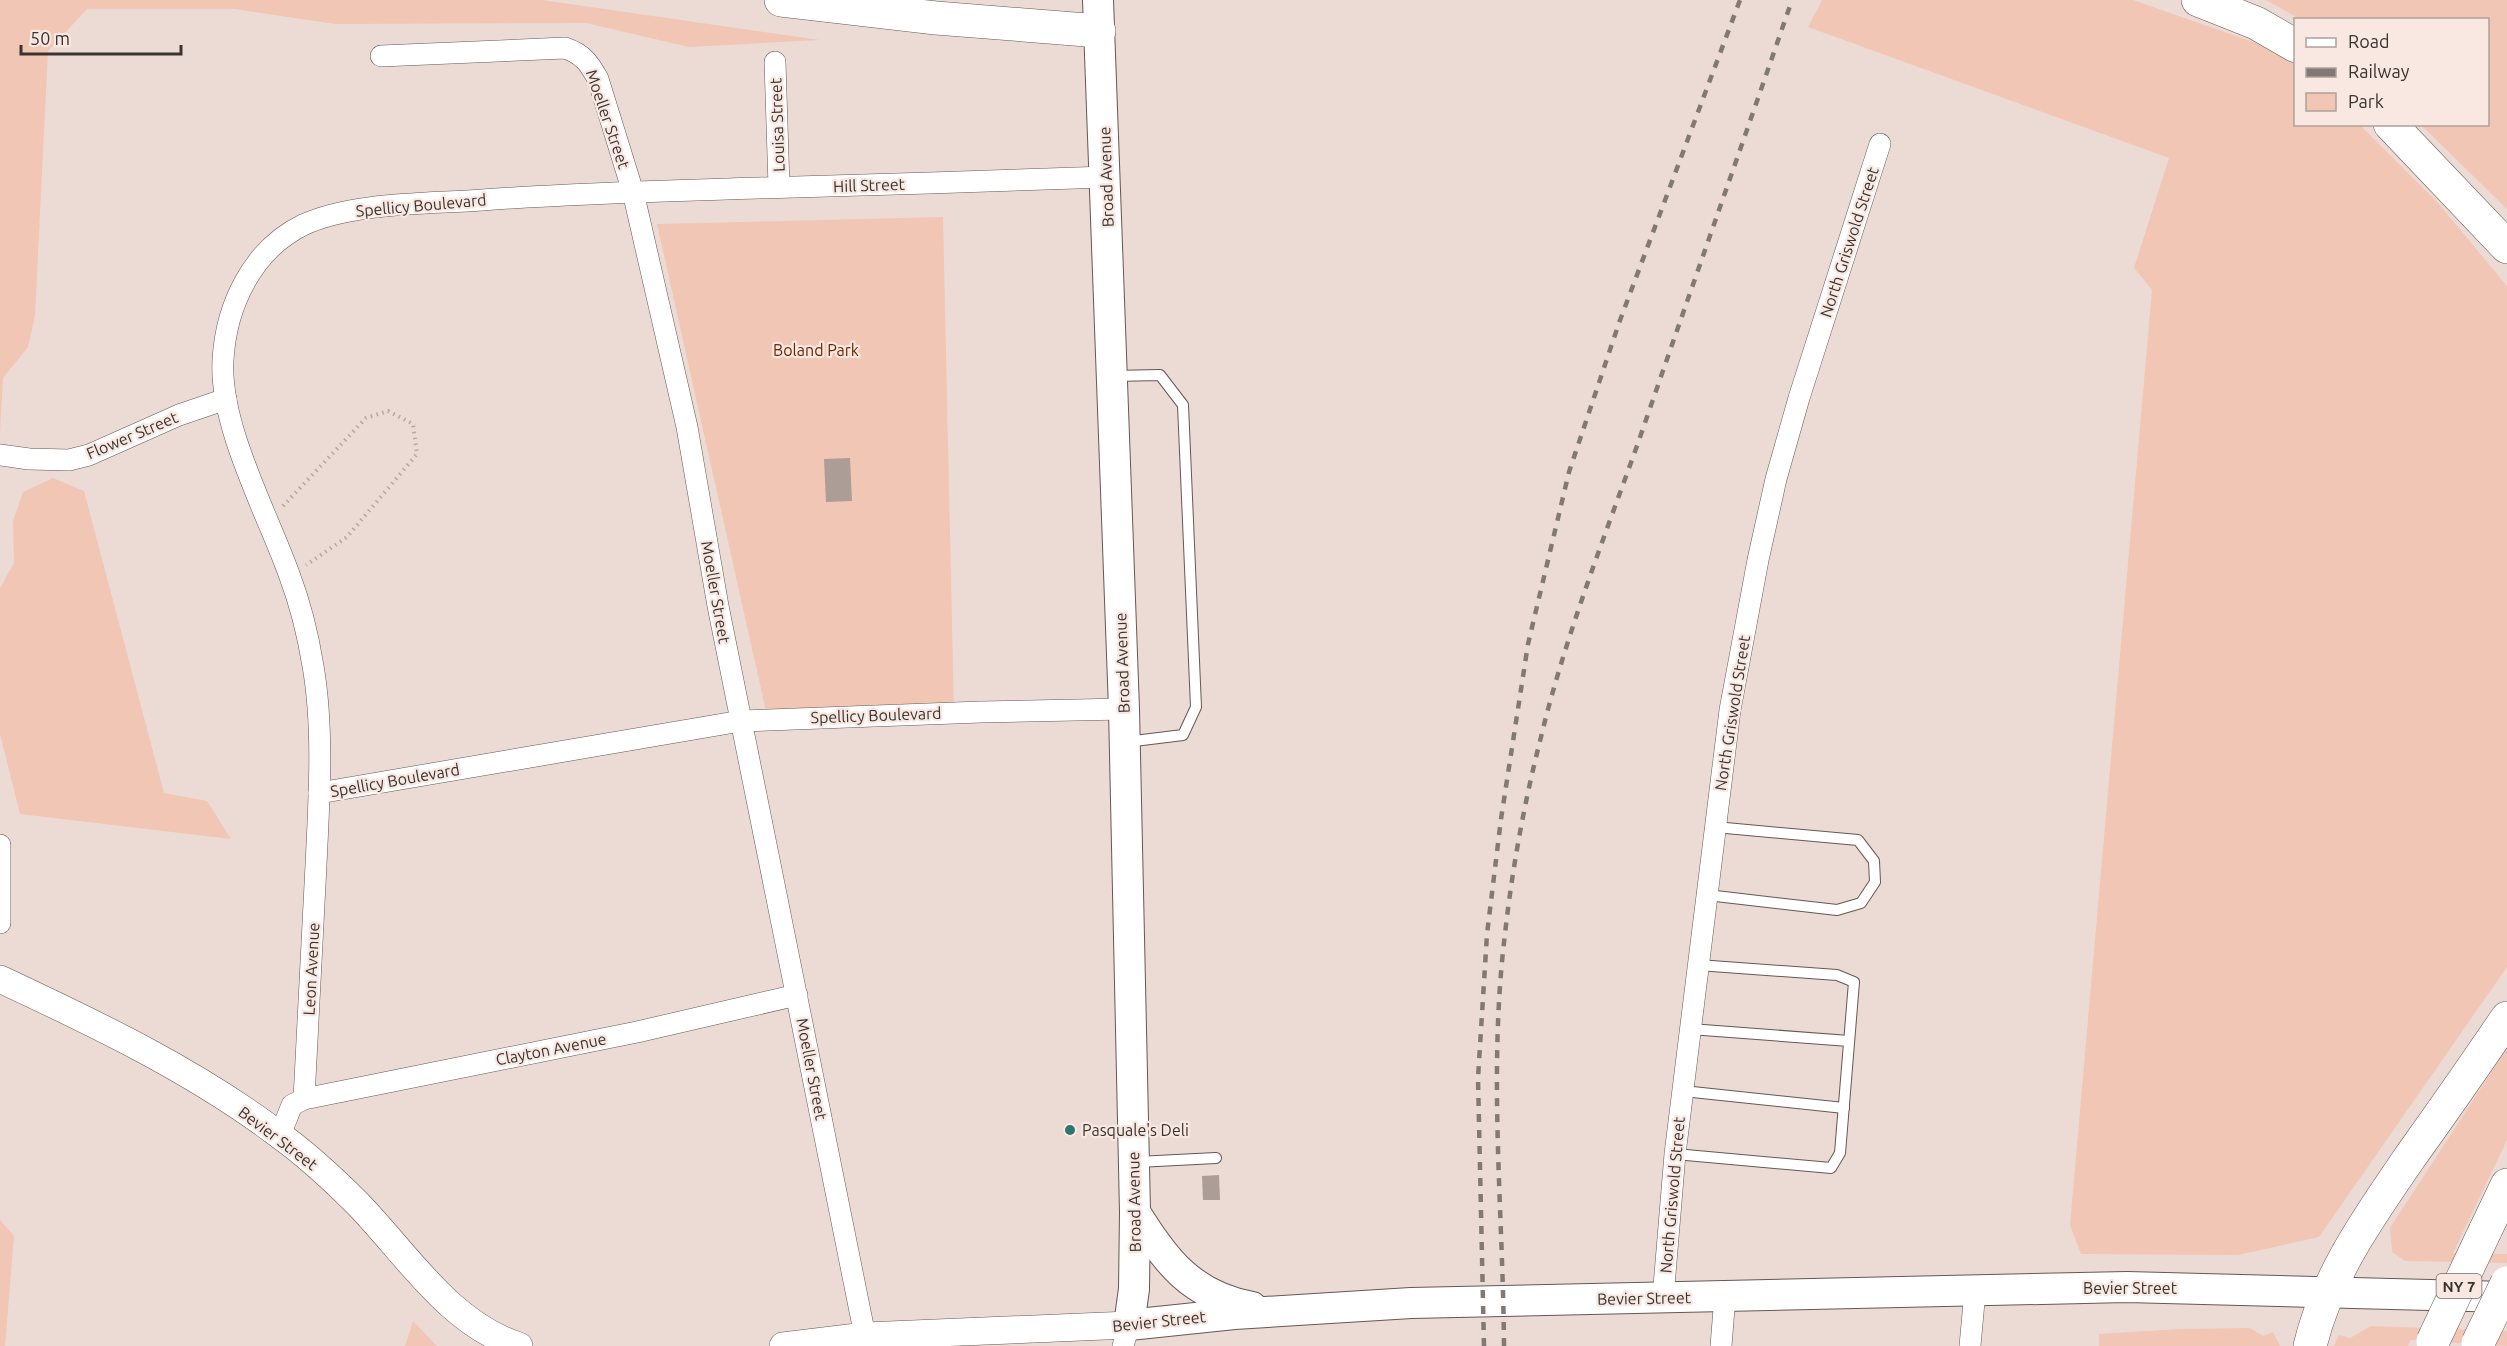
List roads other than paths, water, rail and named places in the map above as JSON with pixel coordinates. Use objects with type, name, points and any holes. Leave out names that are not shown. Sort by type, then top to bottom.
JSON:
[{"type":"main road","points":[[781,0],[947,19],[1099,15]]},
{"type":"main road","points":[[2198,0],[2256,23],[2294,45]]},
{"type":"main road","name":"Broad Avenue","points":[[1099,15],[1124,709],[1134,1162],[1134,1289],[1126,1335]]},
{"type":"main road","points":[[2392,126],[2507,247]]},
{"type":"main road","points":[[2310,1346],[2327,1292],[2348,1252],[2379,1203],[2507,1018]]},
{"type":"main road","name":"NY 7","points":[[2432,1343],[2507,1185]]},
{"type":"main road","points":[[1135,1212],[1156,1246],[1179,1273],[1190,1282],[1224,1300],[1252,1307],[1291,1310]]},
{"type":"main road","name":"NY 7","points":[[2477,1345],[2507,1283]]},
{"type":"main road","name":"Bevier Street","points":[[1126,1335],[1199,1317],[1411,1303],[2127,1287],[2507,1297]]},
{"type":"street","name":"Moeller Street","points":[[381,56],[565,48],[579,53],[588,62],[598,79],[633,192],[687,427],[718,606],[865,1336]]},
{"type":"street","name":"Louisa Street","points":[[775,62],[779,187]]},
{"type":"street","name":"North Griswold Street","points":[[1663,1298],[1675,1154],[1730,710],[1758,560],[1776,479],[1799,398],[1880,144]]},
{"type":"street","name":"Hill Street","points":[[633,192],[1106,177]]},
{"type":"street","name":"Spellicy Boulevard","points":[[633,192],[560,194],[354,210],[305,224],[281,239],[261,257],[246,278],[233,309],[225,337],[222,364],[226,399],[242,455],[290,576],[305,625],[314,670],[319,793],[741,721],[1124,709]]},
{"type":"street","name":"Flower Street","points":[[0,455],[29,459],[69,460],[89,455],[179,415],[226,399]]},
{"type":"street","name":"Leon Avenue","points":[[304,1099],[319,793]]},
{"type":"street","points":[[0,844],[0,923]]},
{"type":"street","name":"Bevier Street","points":[[0,979],[111,1032],[160,1059],[280,1135],[357,1203],[442,1296],[464,1315],[504,1343]]},
{"type":"street","name":"Clayton Avenue","points":[[304,1099],[637,1032],[797,995]]},
{"type":"street","points":[[280,1135],[292,1105],[304,1099]]},
{"type":"street","points":[[1970,1346],[1975,1291]]},
{"type":"street","points":[[1721,1346],[1725,1296]]},
{"type":"street","name":"Bevier Street","points":[[783,1346],[865,1336],[1126,1335]]},
{"type":"lane","points":[[1112,376],[1160,375],[1183,405],[1196,707],[1183,735],[1125,742]]},
{"type":"lane","points":[[1707,895],[1838,910],[1861,903],[1875,882],[1874,861],[1858,840],[1715,827]]},
{"type":"lane","points":[[1675,1154],[1831,1168],[1840,1153],[1854,982],[1837,975],[1698,965]]},
{"type":"lane","points":[[1690,1029],[1849,1041]]},
{"type":"lane","points":[[1683,1091],[1844,1108]]},
{"type":"lane","points":[[1134,1162],[1216,1158]]},
{"type":"railway","points":[[1484,1346],[1478,1078],[1487,934],[1501,819],[1528,644],[1569,472],[1619,323],[1740,0]]},
{"type":"railway","points":[[1504,1346],[1497,1088],[1500,985],[1515,861],[1529,789],[1550,703],[1572,628],[1792,0]]},
{"type":"place","name":"Pasquale's Deli","points":[[1070,1130]]},
{"type":"park label","name":"Boland Park","points":[[816,350]]}]
